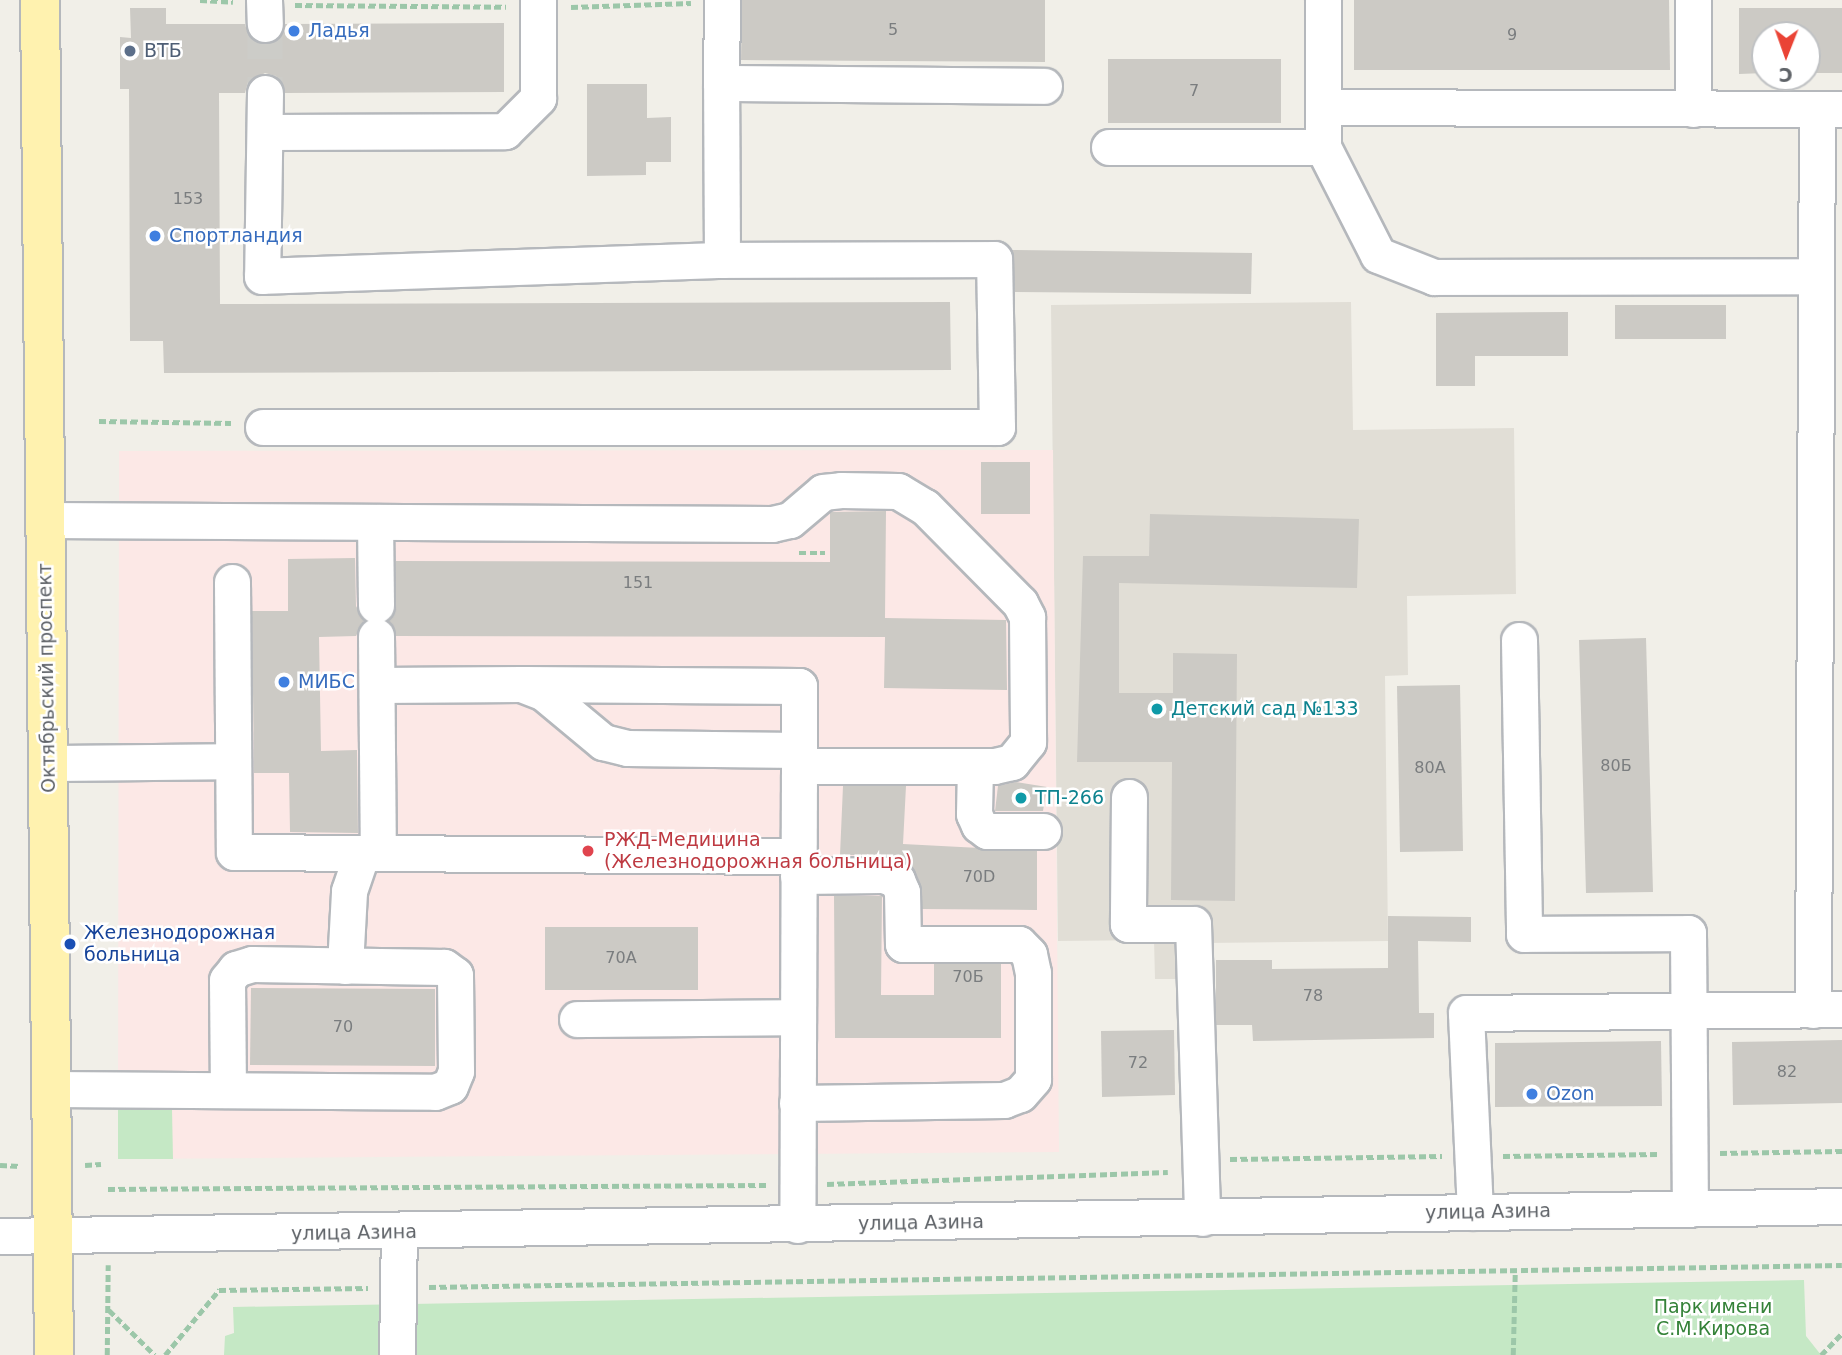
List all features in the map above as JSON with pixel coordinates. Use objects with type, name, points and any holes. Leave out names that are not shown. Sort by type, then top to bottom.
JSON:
[{"type":"main road","name":"Октябрьский проспект","points":[[40,0],[54,1355]]},
{"type":"street","points":[[722,0],[722,260]]},
{"type":"street","points":[[1323,0],[1323,147],[1378,255],[1434,277],[1816,276]]},
{"type":"street","points":[[1693,0],[1693,109]]},
{"type":"street","points":[[265,132],[505,131],[538,98],[538,4]]},
{"type":"street","points":[[721,83],[1044,86]]},
{"type":"street","points":[[247,425],[997,427],[994,259],[722,260],[261,276],[265,93]]},
{"type":"street","points":[[1323,107],[1830,109],[1816,276],[1829,349],[1828,1009],[1466,1013],[1475,1212]]},
{"type":"street","points":[[1109,148],[1323,147]]},
{"type":"street","points":[[46,520],[772,524],[790,520],[824,492],[906,495],[925,507],[1001,584],[1027,617],[1028,742],[1012,762],[975,766],[627,748],[603,741],[544,693],[521,684]]},
{"type":"street","points":[[345,966],[349,891],[370,853],[377,685],[375,522]]},
{"type":"street","points":[[232,582],[234,852],[370,853],[798,866],[883,875],[897,880],[902,892],[903,944],[1019,944],[1029,954],[1033,973],[1033,1066],[1032,1079],[1020,1094],[1004,1100],[797,1103]]},
{"type":"street","points":[[1519,640],[1524,934],[1688,933],[1690,1209]]},
{"type":"street","points":[[377,685],[799,685],[797,1225]]},
{"type":"street","points":[[48,763],[233,761]]},
{"type":"street","points":[[975,766],[974,814],[979,825],[987,831],[1043,831]]},
{"type":"street","points":[[1129,797],[1128,924],[1193,924],[1202,1218]]},
{"type":"street","points":[[51,1089],[435,1092],[450,1086],[456,1071],[455,975],[444,967],[252,964],[236,969],[228,980],[228,1090]]},
{"type":"street","points":[[577,1019],[798,1017]]},
{"type":"street","name":"улица Азина","points":[[0,1236],[399,1233],[1842,1206]]},
{"type":"street","points":[[397,1355],[395,1287],[399,1233]]},
{"type":"path","points":[[200,0],[264,9],[538,4],[688,5],[694,0]]},
{"type":"path","points":[[99,421],[247,425]]},
{"type":"path","points":[[814,1185],[1159,1175],[1200,1159],[1842,1151]]},
{"type":"path","points":[[108,1189],[746,1185]]},
{"type":"path","points":[[107,1355],[108,1264]]},
{"type":"path","points":[[165,1355],[219,1290],[1842,1265]]},
{"type":"path","points":[[1513,1355],[1515,1271]]},
{"type":"path","points":[[108,1309],[155,1355]]},
{"type":"path","points":[[1821,1355],[1842,1333]]},
{"type":"shaded area","points":[[1351,302],[1353,430],[1514,428],[1516,594],[1407,596],[1408,675],[1385,676],[1388,941],[1206,943],[1184,979],[1155,979],[1154,940],[1058,941],[1051,305]]},
{"type":"shaded area","name":"РЖД-Медицина (Железнодорожная больница)","points":[[1053,450],[1059,1152],[118,1159],[119,451]]},
{"type":"green space","points":[[118,1109],[172,1109],[173,1159],[118,1159]]},
{"type":"green space","name":"Парк имени С.М.Кирова","points":[[1804,1280],[1806,1336],[1821,1355],[224,1355],[225,1336],[234,1333],[233,1307]]},
{"type":"building","points":[[742,0],[1045,0],[1045,62],[741,60]]},
{"type":"building","points":[[1354,0],[1669,0],[1670,70],[1354,70]]},
{"type":"building","points":[[130,8],[166,8],[166,24],[245,24],[248,35],[265,44],[276,41],[285,24],[504,23],[504,92],[285,93],[276,76],[265,73],[248,82],[245,93],[219,93],[220,304],[950,302],[951,370],[164,373],[163,341],[130,341],[129,89],[120,89],[120,37],[131,38]]},
{"type":"building","points":[[1739,8],[1842,8],[1842,73],[1821,73],[1821,21],[1751,21],[1751,74],[1739,74]]},
{"type":"building","points":[[1108,59],[1281,59],[1281,123],[1108,123]]},
{"type":"building","points":[[587,84],[647,84],[647,118],[671,117],[671,162],[646,162],[646,175],[587,176]]},
{"type":"building","points":[[1012,250],[1252,253],[1251,294],[1015,292]]},
{"type":"building","points":[[1615,305],[1726,305],[1726,339],[1615,339]]},
{"type":"building","points":[[1568,312],[1568,356],[1475,356],[1475,386],[1436,386],[1436,313]]},
{"type":"building","points":[[981,462],[1030,462],[1030,514],[981,514]]},
{"type":"building","points":[[886,511],[885,618],[1006,620],[1007,690],[884,688],[885,637],[396,636],[388,621],[396,605],[396,561],[830,562],[830,512]]},
{"type":"building","name":"Детский сад №133","points":[[1150,514],[1359,519],[1357,588],[1119,583],[1119,693],[1173,693],[1173,653],[1237,654],[1235,901],[1171,900],[1172,762],[1077,762],[1083,556],[1149,556]]},
{"type":"building","points":[[355,558],[356,606],[364,620],[356,636],[319,637],[321,751],[357,750],[358,833],[290,832],[289,773],[254,773],[252,611],[288,611],[288,559]]},
{"type":"building","points":[[1646,638],[1653,892],[1586,893],[1579,640]]},
{"type":"building","points":[[1460,685],[1463,851],[1400,852],[1397,686]]},
{"type":"building","name":"ТП-266","points":[[1016,782],[1047,787],[1043,811],[995,811],[998,786]]},
{"type":"building","points":[[843,786],[906,786],[903,844],[1037,851],[1037,910],[922,909],[921,885],[910,865],[883,855],[840,855]]},
{"type":"building","points":[[834,896],[882,896],[881,995],[934,995],[934,964],[1001,964],[1001,1038],[835,1038]]},
{"type":"building","points":[[1388,916],[1471,917],[1471,942],[1418,941],[1419,1013],[1434,1013],[1434,1038],[1253,1041],[1252,1025],[1216,1025],[1216,960],[1272,960],[1272,969],[1388,968]]},
{"type":"building","points":[[545,927],[698,927],[698,990],[545,990]]},
{"type":"building","points":[[251,988],[435,989],[435,1066],[250,1065]]},
{"type":"building","points":[[1174,1030],[1175,1095],[1102,1097],[1101,1031]]},
{"type":"building","points":[[1842,1040],[1842,1103],[1733,1105],[1732,1042]]},
{"type":"building","points":[[1661,1041],[1662,1106],[1495,1107],[1495,1043]]},
{"type":"tunnel","points":[[265,24],[265,93]]},
{"type":"place","name":"Ладья","points":[[294,31]]},
{"type":"place","name":"ВТБ","points":[[130,51]]},
{"type":"place","name":"Спортландия","points":[[155,236]]},
{"type":"place","name":"МИБС","points":[[284,682]]},
{"type":"place","name":"Детский сад №133","points":[[1157,709]]},
{"type":"place","name":"ТП-266","points":[[1021,798]]},
{"type":"place","name":"РЖД-Медицина (Железнодорожная больница)","points":[[588,851]]},
{"type":"place","name":"Железнодорожная больница","points":[[70,944]]},
{"type":"place","name":"Ozon","points":[[1532,1094]]}]
